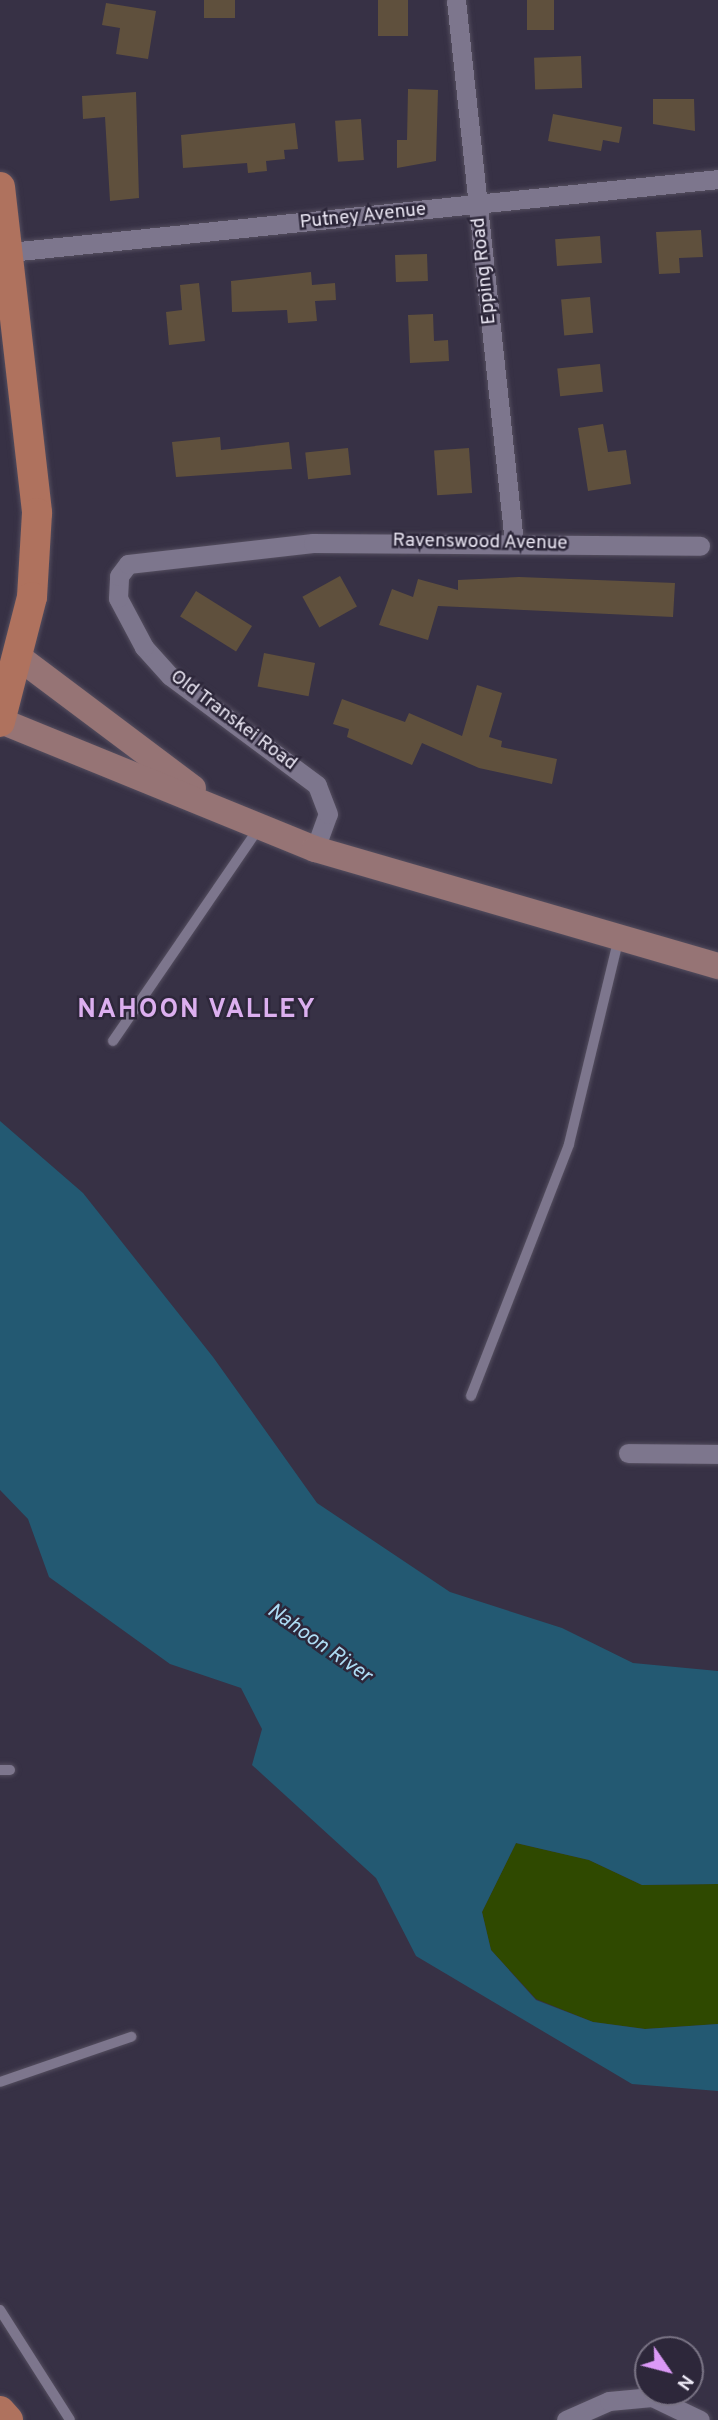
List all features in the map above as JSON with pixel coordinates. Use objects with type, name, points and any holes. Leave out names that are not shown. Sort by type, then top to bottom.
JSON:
[{"type":"main road","points":[[0,187],[4,254],[37,513],[21,659],[1,721],[315,849],[620,933],[718,965]]},
{"type":"main road","points":[[21,659],[222,811]]},
{"type":"main road","points":[[0,2411],[8,2420]]},
{"type":"street","name":"Epping Road","points":[[456,0],[514,543]]},
{"type":"street","name":"Putney Avenue","points":[[4,254],[718,179]]},
{"type":"street","name":"Ravenswood Avenue","points":[[261,548],[401,540],[699,546]]},
{"type":"street","name":"Old Transkei Road","points":[[261,548],[136,561],[122,569],[118,598],[127,624],[170,676],[317,785],[328,814],[315,849]]},
{"type":"street","points":[[628,1453],[718,1454]]},
{"type":"street","points":[[566,2420],[609,2401],[652,2398],[700,2420]]},
{"type":"lane","points":[[113,1041],[259,827]]},
{"type":"lane","points":[[471,1396],[569,1144],[620,933]]},
{"type":"lane","points":[[0,2082],[131,2037]]},
{"type":"lane","points":[[0,2310],[70,2420]]},
{"type":"green space","points":[[516,1843],[589,1860],[642,1885],[718,1884],[718,2024],[645,2029],[593,2022],[536,1999],[491,1950],[482,1912]]},
{"type":"water","name":"Nahoon River","points":[[0,1121],[83,1193],[213,1357],[317,1503],[450,1592],[562,1628],[633,1663],[718,1671],[718,1884],[642,1885],[589,1860],[516,1843],[482,1912],[491,1950],[536,2000],[593,2022],[645,2029],[718,2024],[718,2091],[632,2084],[416,1956],[376,1878],[252,1765],[262,1729],[241,1688],[170,1664],[49,1577],[28,1519],[0,1490]]},
{"type":"building","points":[[204,0],[235,0],[235,18],[204,18]]},
{"type":"building","points":[[378,0],[408,0],[408,36],[378,36]]},
{"type":"building","points":[[527,0],[554,0],[554,30],[527,30]]},
{"type":"building","points":[[106,3],[156,11],[148,59],[116,54],[120,28],[102,25]]},
{"type":"building","points":[[581,56],[582,88],[535,90],[534,58]]},
{"type":"building","points":[[408,89],[438,90],[436,161],[397,168],[397,140],[407,140]]},
{"type":"building","points":[[136,92],[139,198],[110,201],[105,117],[83,119],[82,96]]},
{"type":"building","points":[[653,99],[694,99],[695,131],[653,124]]},
{"type":"building","points":[[553,114],[622,127],[619,143],[603,140],[601,151],[548,141]]},
{"type":"building","points":[[361,119],[364,160],[338,162],[335,121]]},
{"type":"building","points":[[295,123],[298,149],[284,150],[285,159],[266,161],[267,171],[248,173],[247,163],[183,168],[181,135]]},
{"type":"building","points":[[701,230],[703,257],[679,258],[680,273],[659,274],[656,232]]},
{"type":"building","points":[[600,236],[602,263],[557,266],[555,239]]},
{"type":"building","points":[[427,254],[428,281],[396,282],[395,255]]},
{"type":"building","points":[[311,272],[312,285],[335,283],[336,300],[315,301],[317,321],[288,323],[287,310],[232,312],[231,281]]},
{"type":"building","points":[[199,283],[205,341],[169,345],[166,312],[182,310],[180,285]]},
{"type":"building","points":[[590,297],[593,333],[564,335],[561,300]]},
{"type":"building","points":[[433,314],[434,341],[448,340],[449,361],[410,363],[408,315]]},
{"type":"building","points":[[600,364],[603,392],[560,396],[557,368]]},
{"type":"building","points":[[603,424],[608,452],[626,450],[631,484],[588,491],[578,428]]},
{"type":"building","points":[[220,437],[221,450],[289,442],[292,469],[176,477],[172,442]]},
{"type":"building","points":[[348,448],[351,475],[308,479],[305,452]]},
{"type":"building","points":[[469,448],[472,493],[437,495],[434,450]]},
{"type":"building","points":[[340,576],[357,607],[319,627],[302,597]]},
{"type":"building","points":[[519,577],[675,583],[673,617],[438,606],[428,640],[379,625],[392,589],[413,597],[418,579],[458,590],[458,580]]},
{"type":"building","points":[[196,591],[252,626],[236,651],[180,616]]},
{"type":"building","points":[[264,653],[315,663],[309,696],[258,686]]},
{"type":"building","points":[[477,685],[502,693],[489,737],[502,741],[501,747],[557,759],[552,784],[479,768],[422,743],[412,765],[347,737],[349,729],[333,724],[342,699],[405,722],[409,713],[462,736]]},
{"type":"district","name":"NAHOON VALLEY","points":[[197,1011]]}]
